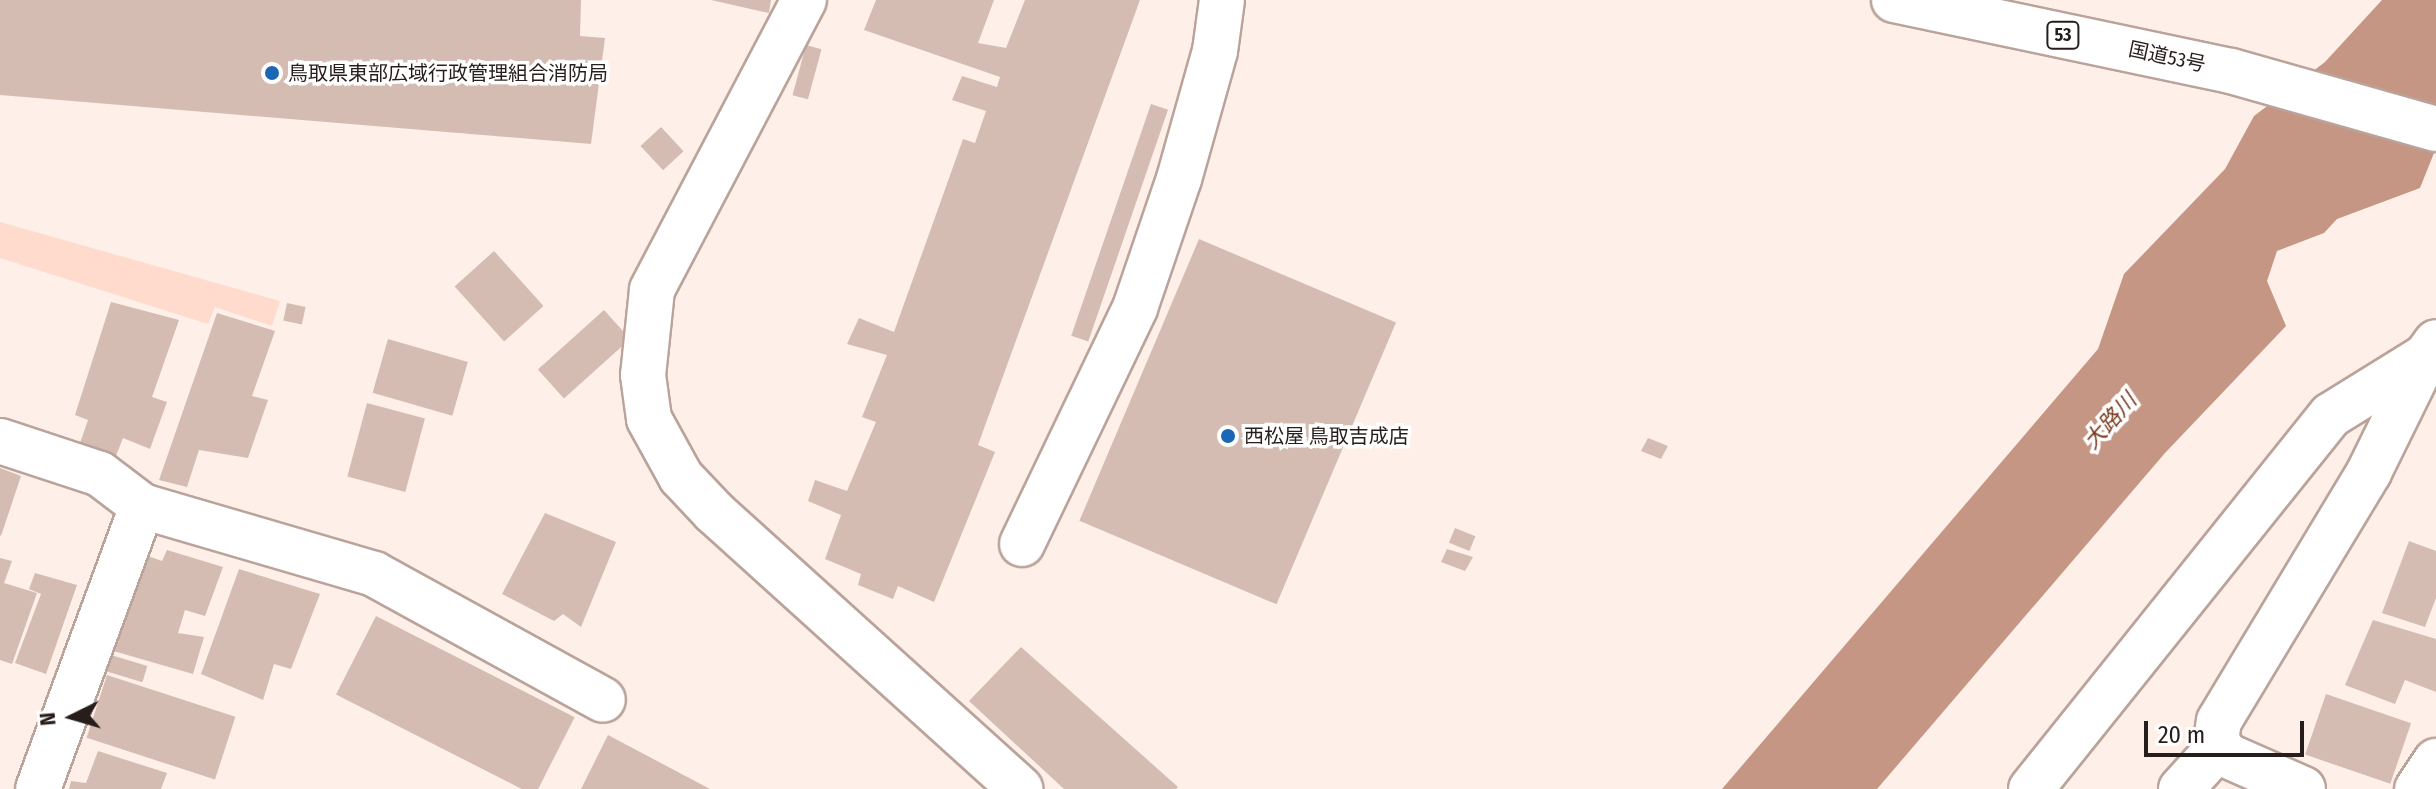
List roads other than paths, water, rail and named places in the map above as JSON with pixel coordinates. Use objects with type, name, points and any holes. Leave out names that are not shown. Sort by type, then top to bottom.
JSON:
[{"type":"main road","points":[[804,0],[652,290],[643,375],[649,419],[681,477],[714,512],[1021,789]]},
{"type":"main road","points":[[1022,544],[1135,308],[1179,179],[1222,0]]},
{"type":"main road","name":"国道53号","points":[[1894,0],[2231,71],[2436,129]]},
{"type":"main road","points":[[2031,789],[2331,415],[2431,349]]},
{"type":"main road","points":[[2303,789],[2226,755],[2220,746],[2219,721],[2369,472],[2431,349]]},
{"type":"main road","points":[[0,441],[100,474],[142,506],[374,574],[603,700]]},
{"type":"main road","points":[[38,789],[142,506]]},
{"type":"main road","points":[[2072,789],[2073,737]]},
{"type":"main road","points":[[2181,789],[2220,746]]},
{"type":"main road","points":[[2417,789],[2436,761]]},
{"type":"water","name":"大路川","points":[[2382,0],[2436,0],[2436,148],[2420,188],[2337,219],[2324,233],[2277,251],[2267,281],[2286,326],[2165,453],[1877,789],[1722,789],[2098,349],[2124,274],[2225,169],[2254,116],[2325,62]]},
{"type":"place","name":"鳥取県東部広域行政管理組合消防局","points":[[272,73]]},
{"type":"place","name":"西松屋 鳥取吉成店","points":[[1228,436]]}]
